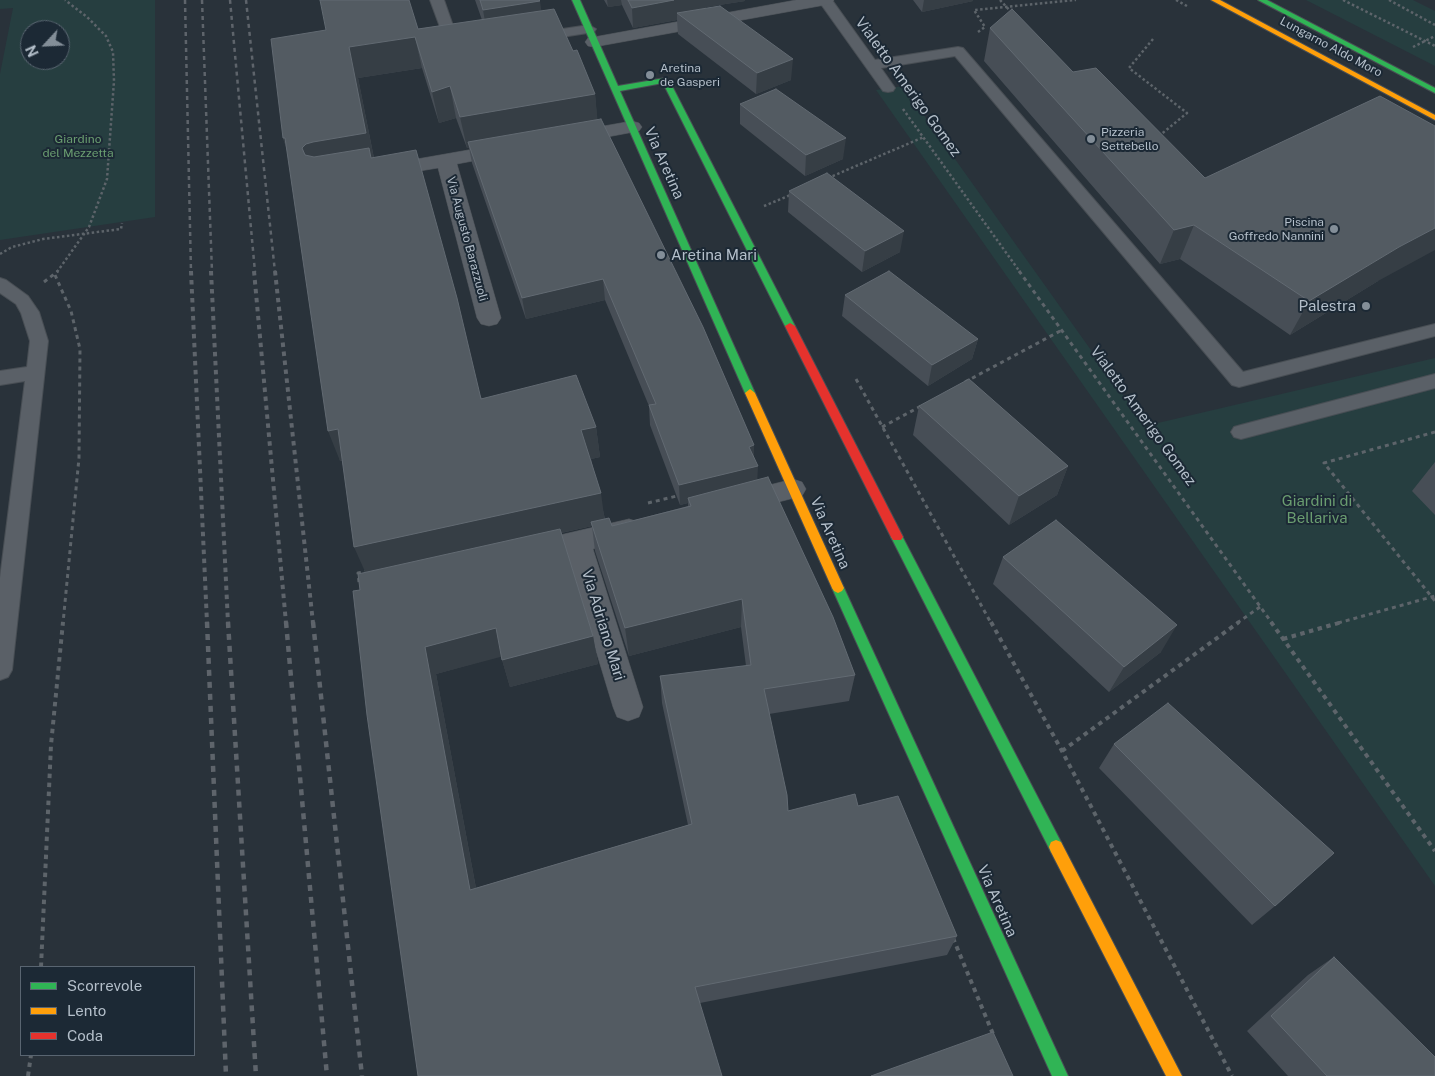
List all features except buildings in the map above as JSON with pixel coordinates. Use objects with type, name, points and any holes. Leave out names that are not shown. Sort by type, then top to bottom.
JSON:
[{"type":"street","name":"Via Aretina","points":[[576,0],[793,489],[1060,1076]]},
{"type":"street","points":[[592,35],[825,0]]},
{"type":"street","name":"Lungarno Aldo Moro","points":[[1215,0],[1435,118]]},
{"type":"street","name":"Lungarno Aldo Moro","points":[[1262,0],[1435,91]]},
{"type":"street","points":[[616,89],[665,80],[884,512],[1174,1076]]},
{"type":"street","points":[[552,141],[632,127]]},
{"type":"street","name":"Via Augusto Barazzuoli","points":[[362,174],[523,146]]},
{"type":"street","name":"Via Augusto Barazzuoli","points":[[446,160],[488,318]]},
{"type":"street","points":[[712,509],[793,489]]},
{"type":"street","points":[[510,558],[654,523]]},
{"type":"street","name":"Via Adriano Mari","points":[[577,542],[628,707]]},
{"type":"lane","points":[[438,0],[452,43],[478,47]]},
{"type":"lane","name":"Vialetto Amerigo Gomez","points":[[825,0],[888,88]]},
{"type":"lane","points":[[524,39],[592,35]]},
{"type":"lane","points":[[872,65],[958,51],[1239,380],[1435,330]]},
{"type":"lane","points":[[0,284],[22,300],[30,312],[39,341],[0,670]]},
{"type":"lane","points":[[0,378],[36,372]]},
{"type":"lane","points":[[1241,432],[1435,380]]},
{"type":"path","points":[[41,284],[55,276],[85,233],[94,217],[107,179],[114,81],[113,52],[106,36],[87,17],[65,0]]},
{"type":"path","points":[[1000,0],[1014,14]]},
{"type":"path","points":[[978,33],[985,27],[974,10],[1076,0]]},
{"type":"path","points":[[1343,0],[1435,46]]},
{"type":"path","points":[[1389,0],[1435,25]]},
{"type":"path","points":[[1408,50],[1435,36]]},
{"type":"path","points":[[1153,39],[1129,68],[1187,113],[1157,138]]},
{"type":"path","name":"Vialetto Amerigo Gomez","points":[[888,88],[1435,851]]},
{"type":"path","points":[[824,180],[924,137]]},
{"type":"path","points":[[762,207],[798,192]]},
{"type":"path","points":[[758,199],[767,215]]},
{"type":"path","points":[[0,254],[12,247],[43,239],[121,229],[122,223]]},
{"type":"path","points":[[41,966],[52,767],[51,744],[80,458],[80,349],[71,311],[55,276]]},
{"type":"path","points":[[957,386],[1062,330]]},
{"type":"path","points":[[854,376],[1062,751],[1232,1076]]},
{"type":"path","points":[[882,427],[924,405]]},
{"type":"path","points":[[1283,639],[1434,598],[1324,463],[1435,432]]},
{"type":"path","points":[[358,573],[361,590]]},
{"type":"path","points":[[1062,751],[1260,607]]},
{"type":"path","points":[[28,1076],[31,1056]]},
{"type":"green space","name":"Giardino del Mezzetta","points":[[0,0],[155,0],[155,217],[0,240],[0,74],[13,8],[0,9]]},
{"type":"green space","points":[[1306,0],[1413,0],[1435,11],[1435,66]]},
{"type":"green space","name":"Giardini di Bellariva","points":[[903,86],[1145,426],[1435,358],[1435,886],[876,90]]},
{"type":"railway","points":[[185,0],[191,272]]},
{"type":"railway","points":[[202,0],[212,272]]},
{"type":"railway","points":[[230,0],[255,272]]},
{"type":"railway","points":[[246,0],[275,272]]},
{"type":"railway","points":[[191,271],[207,623]]},
{"type":"railway","points":[[211,271],[228,623]]},
{"type":"railway","points":[[254,271],[286,623]]},
{"type":"railway","points":[[275,271],[313,623]]},
{"type":"railway","points":[[207,622],[226,1076]]},
{"type":"railway","points":[[228,622],[256,1076]]},
{"type":"railway","points":[[286,622],[327,1076]]},
{"type":"railway","points":[[313,622],[362,1076]]},
{"type":"traffic: fast","points":[[576,0],[750,393]]},
{"type":"traffic: fast","points":[[1262,0],[1435,91]]},
{"type":"traffic: fast","points":[[616,89],[665,80],[790,326]]},
{"type":"traffic: fast","points":[[897,537],[1056,847]]},
{"type":"traffic: fast","points":[[838,588],[1060,1076]]},
{"type":"traffic: slow","points":[[1215,0],[1435,118]]},
{"type":"traffic: slow","points":[[750,393],[838,588]]},
{"type":"traffic: slow","points":[[1056,847],[1174,1076]]},
{"type":"traffic: jam","points":[[790,326],[897,537]]},
{"type":"place","name":"Aretina de Gasperi","points":[[650,75]]},
{"type":"place","name":"Pizzeria Settebello","points":[[1091,139]]},
{"type":"place","name":"Piscina Goffredo Nannini","points":[[1334,229]]},
{"type":"place","name":"Aretina Mari","points":[[661,255]]},
{"type":"place","name":"Palestra","points":[[1366,306]]}]
